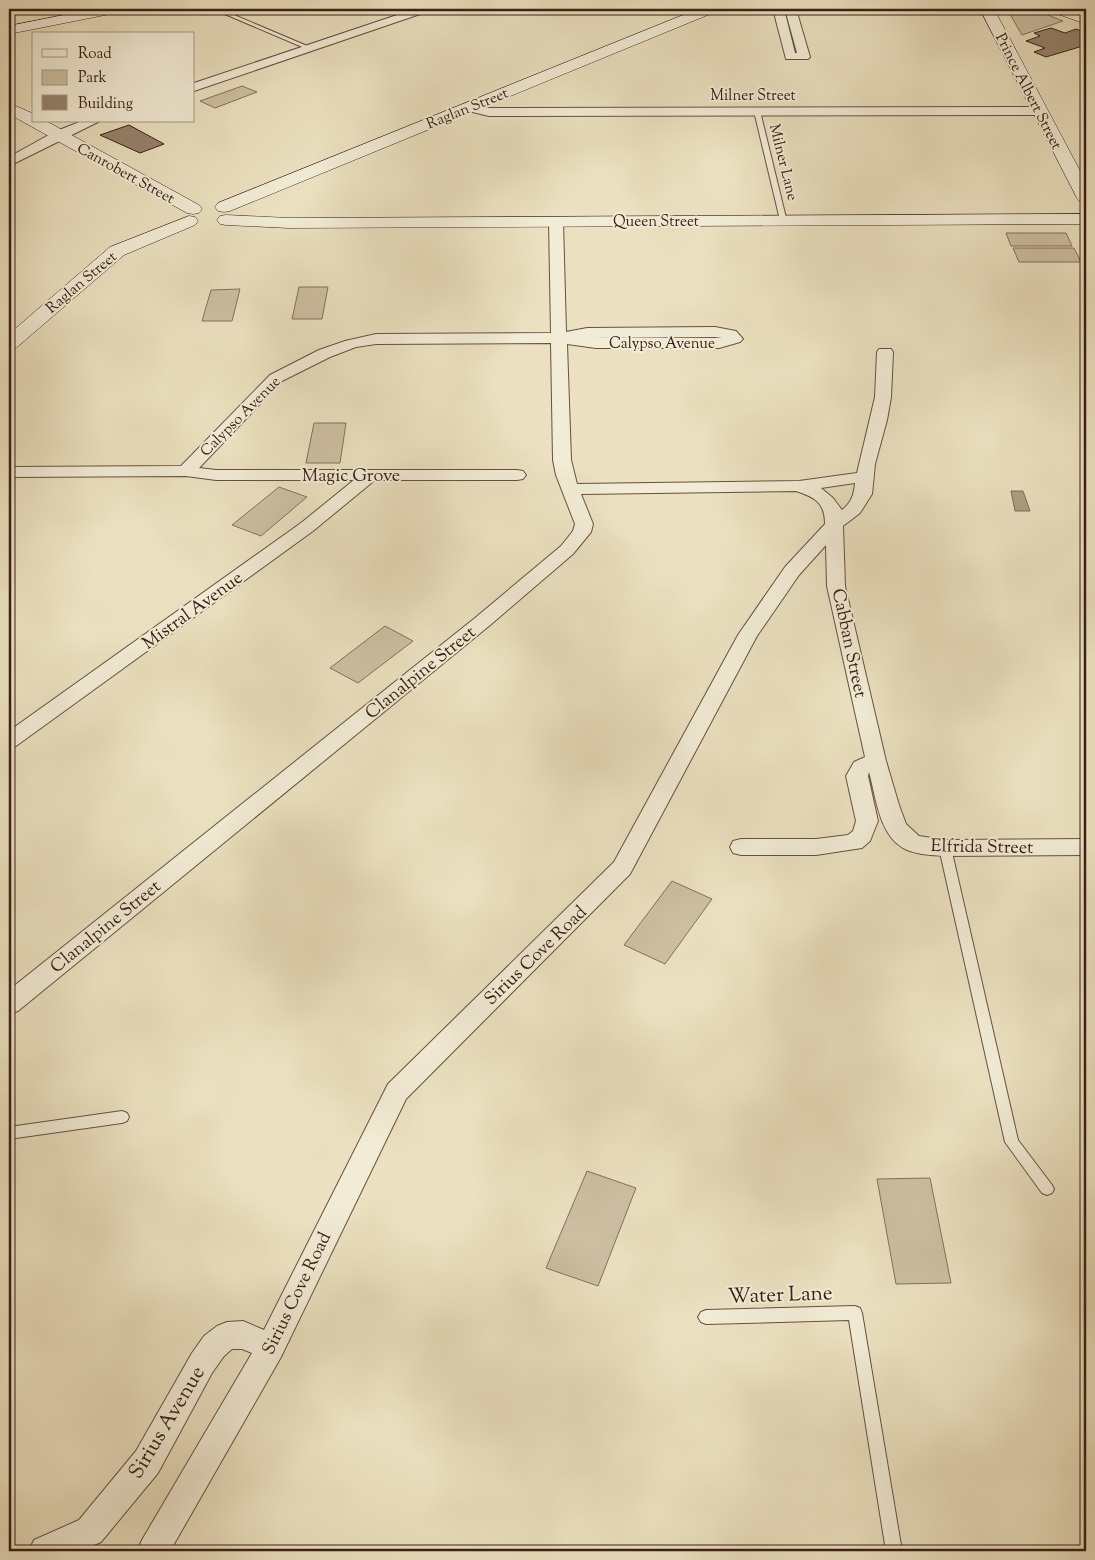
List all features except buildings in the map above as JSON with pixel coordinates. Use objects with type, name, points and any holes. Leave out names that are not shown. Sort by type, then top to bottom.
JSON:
[{"type":"street","points":[[9,30],[115,9]]},
{"type":"street","points":[[195,87],[426,9]]},
{"type":"street","name":"Raglan Street","points":[[225,213],[468,107],[710,9]]},
{"type":"street","points":[[778,9],[790,57],[802,58],[804,56],[791,9]]},
{"type":"street","name":"Prince Albert Street","points":[[987,9],[1086,198]]},
{"type":"street","points":[[1057,9],[1086,20]]},
{"type":"street","points":[[782,28],[796,28]]},
{"type":"street","name":"Milner Street","points":[[468,107],[489,112],[1039,111]]},
{"type":"street","name":"Canrobert Street","points":[[9,108],[32,120]]},
{"type":"street","name":"Canrobert Street","points":[[36,122],[191,215]]},
{"type":"street","points":[[9,162],[59,135],[92,122]]},
{"type":"street","points":[[191,215],[207,225],[225,213]]},
{"type":"street","name":"Queen Street","points":[[225,213],[265,223],[1086,219]]},
{"type":"street","name":"Raglan Street","points":[[9,344],[117,252],[191,215]]},
{"type":"street","name":"Clanalpine Street","points":[[9,1004],[482,622],[567,550],[582,532],[584,524],[570,489],[562,460],[556,221]]},
{"type":"street","name":"Calypso Avenue","points":[[9,472],[186,471],[276,378],[347,344],[376,339],[559,338],[596,343],[718,342],[735,339],[731,334],[715,332],[587,333],[559,338]]},
{"type":"street","name":"Sirius Cove Road","points":[[153,1551],[271,1347],[397,1092],[622,868],[748,635],[792,571],[835,524],[854,509],[863,494],[864,477],[883,397],[885,352]]},
{"type":"street","name":"Magic Grove","points":[[186,471],[216,475],[517,475]]},
{"type":"street","name":"Mistral Avenue","points":[[9,741],[307,528],[371,475]]},
{"type":"street","points":[[570,489],[796,486],[864,477]]},
{"type":"street","points":[[796,486],[822,495],[829,502],[834,512],[835,524]]},
{"type":"street","name":"Cabban Street","points":[[835,524],[836,586],[876,761]]},
{"type":"street","points":[[741,847],[816,847],[854,842],[862,835],[868,821],[857,776],[859,769],[864,764],[876,761]]},
{"type":"street","name":"Elfrida Street","points":[[876,761],[894,825],[900,834],[911,842],[924,846],[945,848],[1086,847]]},
{"type":"street","name":"Sirius Avenue","points":[[45,1551],[90,1531],[147,1462],[198,1369],[214,1346],[227,1336],[243,1335],[271,1347]]},
{"type":"lane","points":[[216,9],[309,48]]},
{"type":"lane","name":"Milner Lane","points":[[757,111],[784,220]]},
{"type":"lane","points":[[945,848],[1012,1142],[1047,1189]]},
{"type":"lane","points":[[9,1133],[122,1117]]},
{"type":"lane","name":"Water Lane","points":[[706,1317],[855,1313],[894,1551]]},
{"type":"green space","points":[[1007,9],[1033,9],[1063,21],[1022,35]]},
{"type":"green space","points":[[242,86],[257,92],[215,108],[200,101]]},
{"type":"green space","points":[[1006,233],[1066,233],[1072,246],[1011,246]]},
{"type":"green space","points":[[1013,248],[1074,248],[1081,262],[1019,262]]},
{"type":"green space","points":[[299,287],[328,287],[322,319],[292,319]]},
{"type":"green space","points":[[240,289],[232,321],[202,321],[211,290]]},
{"type":"green space","points":[[314,423],[346,423],[340,463],[306,463]]},
{"type":"green space","points":[[279,487],[307,497],[261,536],[232,525]]},
{"type":"green space","points":[[385,626],[413,641],[358,683],[330,668]]},
{"type":"green space","points":[[672,881],[712,899],[665,964],[624,945]]},
{"type":"green space","points":[[587,1171],[636,1188],[598,1286],[546,1268]]},
{"type":"green space","points":[[930,1178],[951,1283],[896,1284],[877,1179]]},
{"type":"shaded area","points":[[1011,491],[1023,491],[1030,511],[1015,511]]}]
